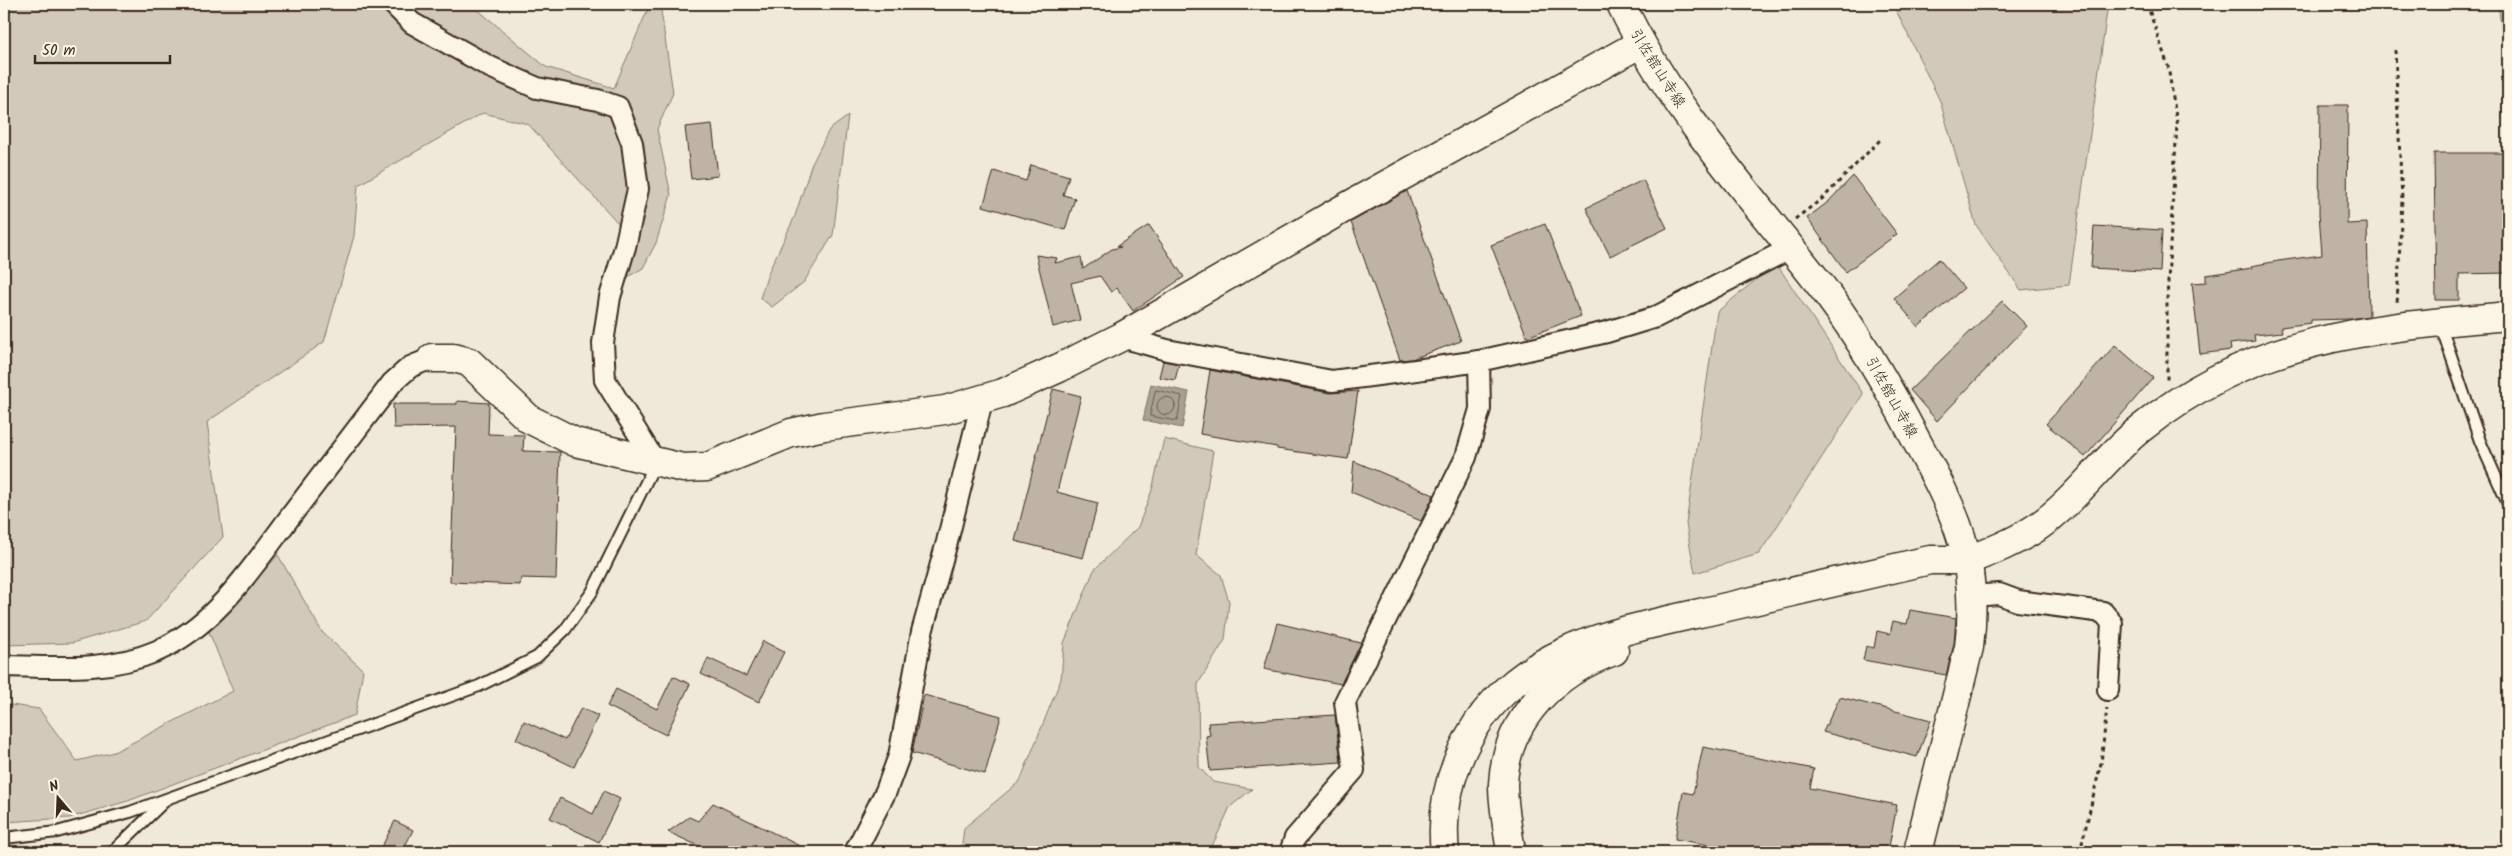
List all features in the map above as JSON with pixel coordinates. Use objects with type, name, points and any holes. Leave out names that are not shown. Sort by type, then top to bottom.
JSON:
[{"type":"main road","name":"引佐舘山寺線","points":[[1621,4],[1641,43],[1685,111],[1845,320],[1891,393],[1953,511],[1968,560],[1972,596],[1969,647],[1918,852]]},
{"type":"main road","points":[[432,358],[454,358],[468,362],[529,419],[575,442],[683,468],[706,467],[791,433],[824,426],[945,410],[982,401],[1059,368],[1121,337],[1349,206],[1641,43]]},
{"type":"main road","points":[[1512,852],[1504,800],[1504,774],[1510,749],[1524,717],[1534,703],[1559,679],[1576,668],[1606,654],[1632,646],[1933,576],[2016,540],[2037,527],[2057,511],[2139,430],[2174,404],[2215,379],[2270,354],[2329,338],[2508,316]]},
{"type":"main road","points":[[1446,852],[1444,821],[1447,800],[1452,778],[1468,738],[1498,698],[1525,674],[1543,662],[1583,644],[1654,624],[1930,560],[1968,560]]},
{"type":"street","points":[[393,4],[412,22],[498,71],[536,88],[598,100],[618,107],[632,143],[638,190],[625,247],[610,297],[603,343],[605,380],[656,463]]},
{"type":"street","points":[[1121,337],[1167,350],[1332,381],[1479,362],[1607,332],[1656,317],[1785,240]]},
{"type":"street","points":[[4,666],[101,666],[157,651],[183,636],[223,605],[392,384],[410,367],[432,358]]},
{"type":"street","points":[[1290,852],[1295,838],[1354,770],[1345,702],[1466,457],[1480,409],[1479,362]]},
{"type":"street","points":[[855,852],[886,791],[899,756],[922,632],[947,542],[982,401]]},
{"type":"street","points":[[1972,596],[1999,594],[2018,601],[2103,612],[2109,617],[2112,624],[2108,690]]},
{"type":"lane","points":[[2443,323],[2444,335],[2480,441],[2508,504]]},
{"type":"lane","points":[[4,838],[57,832],[130,812],[479,686],[537,657],[565,630],[592,592],[656,463]]},
{"type":"lane","points":[[112,852],[167,799]]},
{"type":"path","points":[[2147,4],[2168,66],[2177,123],[2167,320],[2167,394],[2174,404]]},
{"type":"path","points":[[2395,50],[2402,200],[2396,287],[2399,328]]},
{"type":"path","points":[[1785,240],[1882,138]]},
{"type":"path","points":[[2080,852],[2101,763],[2108,690]]},
{"type":"shaded area","points":[[4,4],[471,4],[546,67],[614,88],[650,4],[660,4],[673,93],[657,129],[671,195],[656,243],[643,268],[626,278],[618,223],[528,124],[483,113],[358,185],[354,236],[324,342],[207,422],[223,537],[146,621],[72,643],[4,645]]},
{"type":"shaded area","points":[[1893,4],[2108,4],[2069,285],[2021,290],[1976,225],[1940,101]]},
{"type":"shaded area","points":[[2498,4],[2508,4],[2508,79]]},
{"type":"shaded area","points":[[848,116],[833,235],[804,282],[772,307],[760,298],[769,271],[795,216],[811,166],[829,130]]},
{"type":"shaded area","points":[[1776,263],[1863,394],[1759,554],[1695,573],[1686,524],[1717,312]]},
{"type":"shaded area","points":[[1164,439],[1213,451],[1196,555],[1221,575],[1229,602],[1225,640],[1198,684],[1199,767],[1213,782],[1252,789],[1230,807],[1215,840],[1207,852],[961,852],[964,828],[1020,781],[1061,679],[1064,643],[1094,570],[1138,527],[1152,490]]},
{"type":"shaded area","points":[[278,555],[322,632],[363,670],[355,715],[128,801],[69,818],[4,822],[4,704],[39,709],[77,761],[114,752],[233,691],[209,632]]},
{"type":"water","points":[[1151,384],[1189,392],[1182,428],[1143,420]]},
{"type":"building","points":[[2320,105],[2348,105],[2347,224],[2367,223],[2369,316],[2350,319],[2311,320],[2311,323],[2281,327],[2282,332],[2254,335],[2255,341],[2230,344],[2231,350],[2200,354],[2192,283],[2206,282],[2206,275],[2252,268],[2251,266],[2278,261],[2322,255],[2319,213]]},
{"type":"building","points":[[712,124],[718,176],[691,179],[685,127]]},
{"type":"building","points":[[2434,153],[2508,153],[2508,273],[2459,274],[2459,300],[2436,300]]},
{"type":"building","points":[[1031,165],[1069,176],[1063,195],[1075,198],[1065,230],[983,206],[994,171],[1026,181]]},
{"type":"building","points":[[1853,176],[1897,234],[1846,272],[1807,218],[1828,202]]},
{"type":"building","points":[[1643,180],[1667,228],[1610,256],[1586,208]]},
{"type":"building","points":[[1407,191],[1461,341],[1412,359],[1400,360],[1351,222]]},
{"type":"building","points":[[1545,224],[1581,316],[1527,337],[1491,245]]},
{"type":"building","points":[[1149,225],[1184,277],[1133,311],[1117,288],[1111,292],[1100,276],[1071,283],[1080,320],[1053,327],[1036,255],[1057,258],[1055,263],[1081,257],[1083,269],[1112,249],[1121,247],[1117,246]]},
{"type":"building","points":[[2094,226],[2162,230],[2160,272],[2091,268]]},
{"type":"building","points":[[1939,259],[1964,288],[1918,327],[1894,298]]},
{"type":"building","points":[[2002,301],[2027,326],[1937,421],[1910,390]]},
{"type":"building","points":[[2115,345],[2153,378],[2085,457],[2046,424]]},
{"type":"building","points":[[1163,361],[1179,364],[1175,380],[1159,377]]},
{"type":"building","points":[[1210,370],[1330,393],[1358,391],[1348,459],[1277,449],[1277,447],[1200,434]]},
{"type":"building","points":[[1053,389],[1081,396],[1057,492],[1098,503],[1083,558],[1015,541]]},
{"type":"building","points":[[457,401],[489,403],[488,434],[524,435],[523,451],[560,452],[556,579],[521,578],[520,585],[450,582],[456,427],[394,428],[393,404],[457,404]]},
{"type":"building","points":[[1354,461],[1434,495],[1421,521],[1351,492]]},
{"type":"building","points":[[1910,610],[1956,618],[1954,644],[1946,675],[1863,660],[1866,646],[1874,648],[1877,631],[1890,634],[1893,621],[1907,624]]},
{"type":"building","points":[[1277,623],[1361,643],[1341,684],[1264,669]]},
{"type":"building","points":[[763,641],[784,652],[759,702],[701,674],[708,658],[746,676]]},
{"type":"building","points":[[673,676],[690,684],[666,735],[607,706],[616,689],[657,709]]},
{"type":"building","points":[[924,695],[1001,716],[985,774],[912,753]]},
{"type":"building","points":[[1840,697],[1931,720],[1917,757],[1823,732]]},
{"type":"building","points":[[581,708],[598,716],[574,767],[516,739],[524,721],[565,740]]},
{"type":"building","points":[[1335,715],[1341,762],[1210,771],[1206,736],[1210,735],[1208,723]]},
{"type":"building","points":[[1703,747],[1814,769],[1810,788],[1897,805],[1888,852],[1750,852],[1675,839],[1683,792],[1693,794]]},
{"type":"building","points":[[604,791],[620,799],[599,842],[550,818],[560,798],[593,814]]},
{"type":"building","points":[[713,803],[812,852],[712,852],[668,832],[689,817],[698,821]]},
{"type":"building","points":[[395,821],[413,830],[402,852],[379,852]]}]
